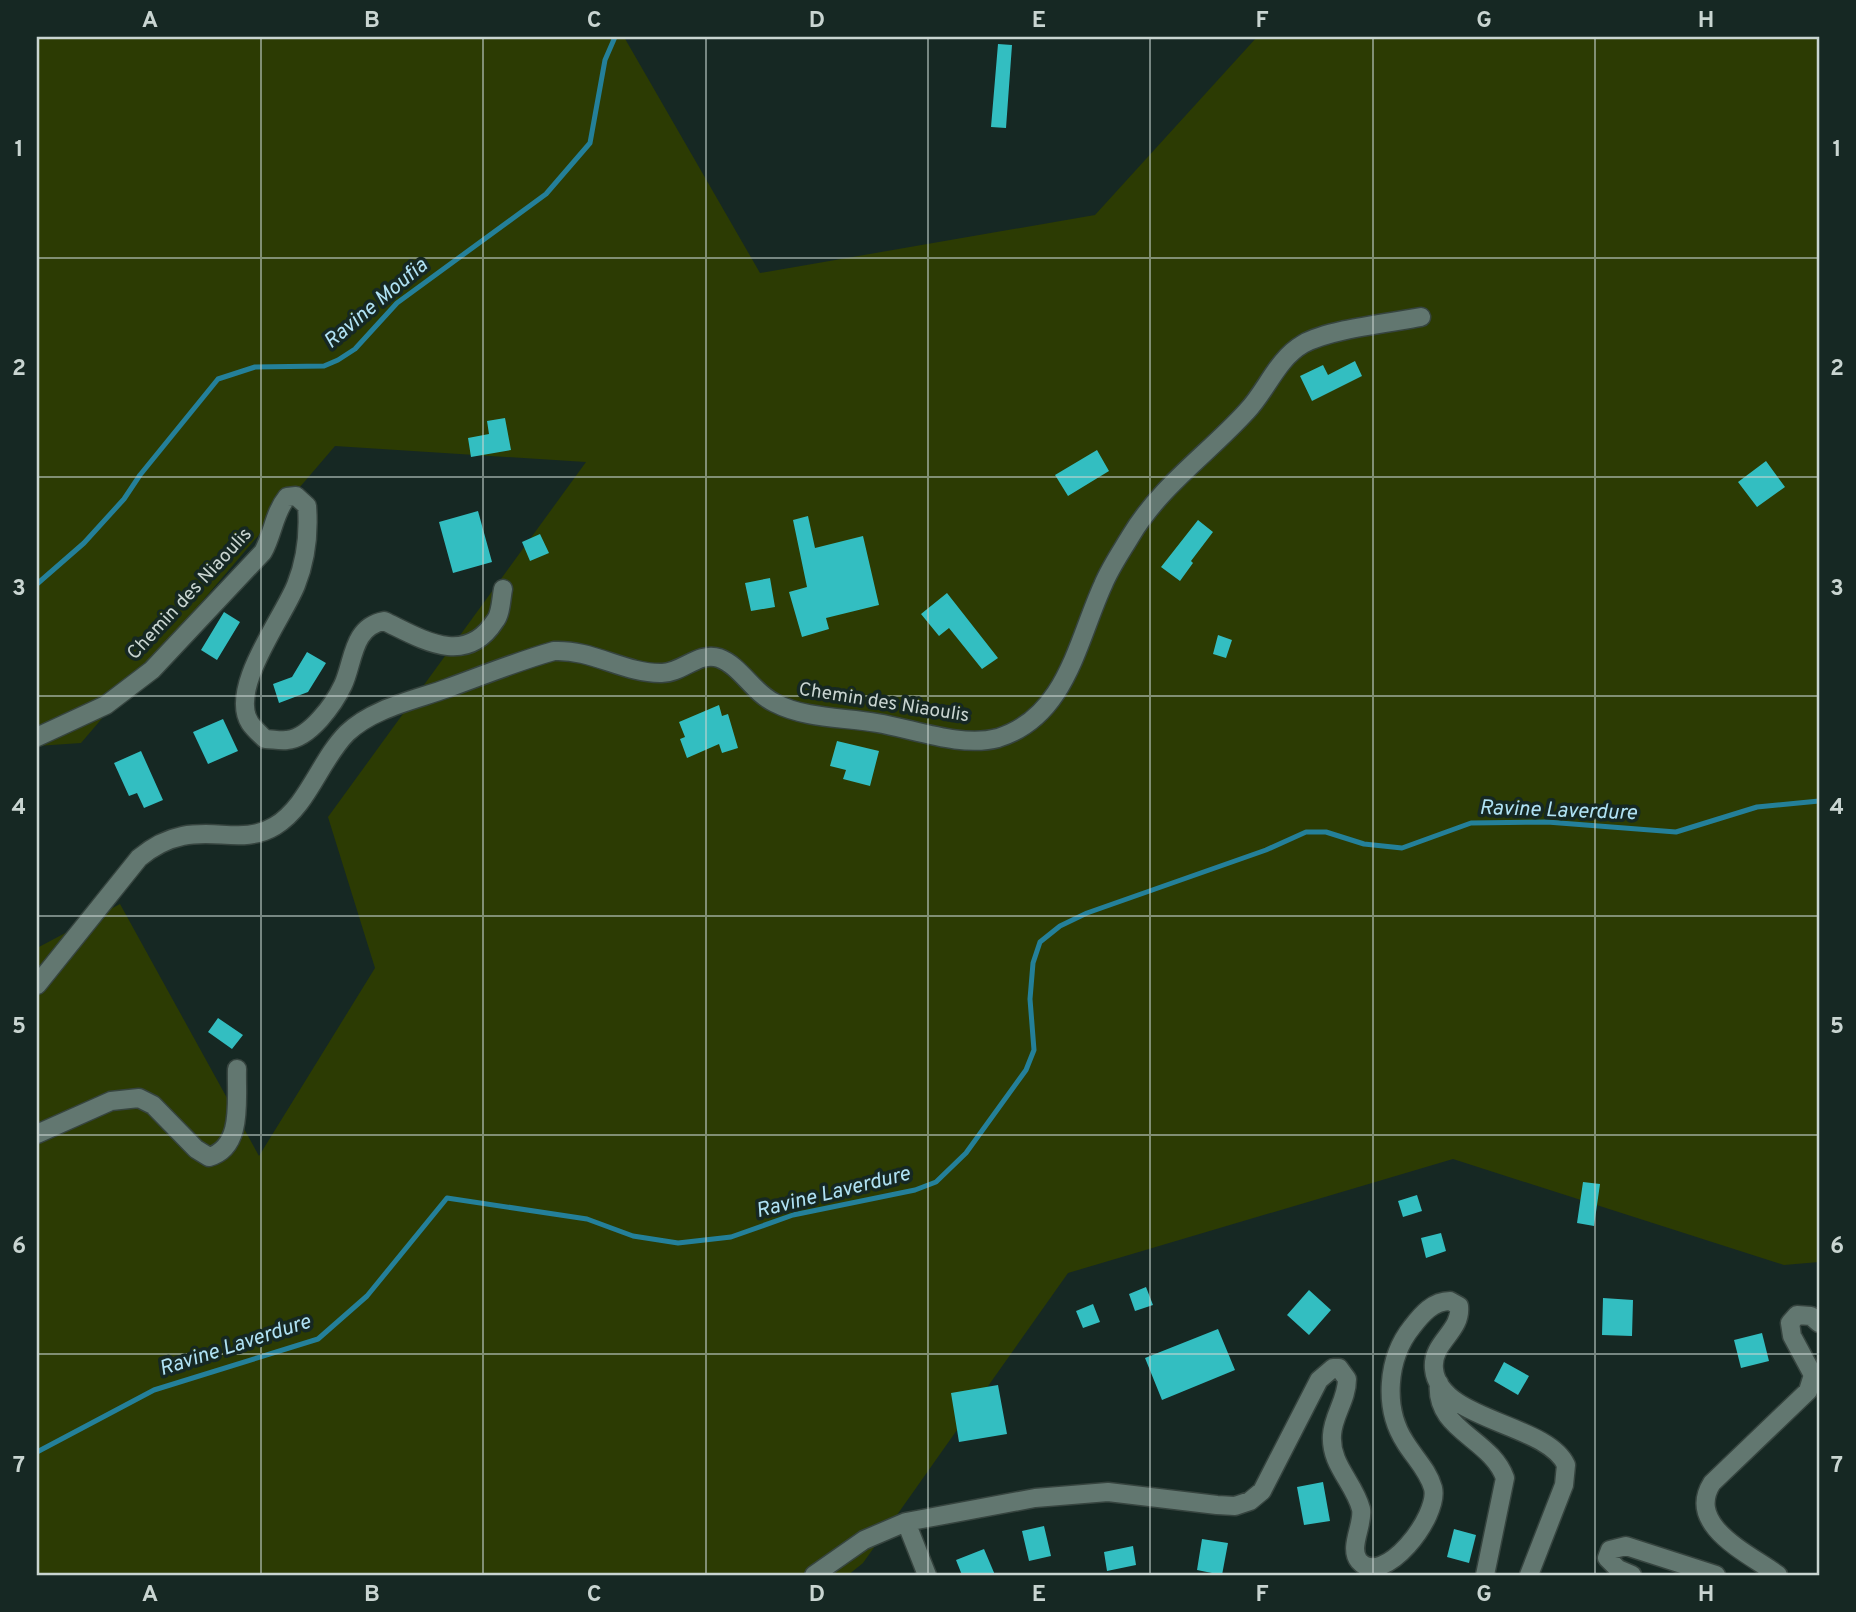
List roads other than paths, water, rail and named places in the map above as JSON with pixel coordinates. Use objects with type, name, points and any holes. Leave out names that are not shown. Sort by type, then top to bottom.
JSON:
[{"type":"street","name":"Chemin des Niaoulis","points":[[37,985],[139,858],[152,847],[181,834],[257,833],[273,827],[294,807],[338,743],[365,720],[554,651],[581,653],[639,671],[661,674],[678,670],[702,658],[716,657],[758,692],[788,709],[957,739],[995,738],[1028,725],[1066,680],[1104,584],[1132,534],[1167,487],[1249,409],[1293,351],[1317,338],[1422,317]]},
{"type":"street","name":"Chemin des Niaoulis","points":[[37,737],[106,705],[152,670],[263,552],[273,533],[277,512],[287,497],[296,496],[307,506],[309,531],[297,584],[250,675],[245,702],[249,722],[265,739],[287,741],[304,734],[343,684],[351,654],[361,635],[374,623],[384,621],[421,641],[454,648],[477,639],[496,621],[503,589]]},
{"type":"street","points":[[37,1134],[111,1101],[139,1098],[158,1110],[196,1149],[209,1157],[222,1153],[230,1144],[234,1133],[237,1069]]},
{"type":"street","points":[[814,1575],[864,1540],[906,1522],[1073,1493],[1108,1492],[1235,1506],[1250,1501],[1271,1478],[1319,1380],[1328,1370],[1339,1368],[1347,1379],[1347,1388],[1335,1419],[1332,1446],[1340,1470],[1361,1508],[1357,1560],[1367,1565],[1381,1564],[1399,1554],[1412,1542],[1424,1526],[1435,1499],[1429,1476],[1398,1431],[1391,1389],[1395,1360],[1416,1321],[1433,1305],[1450,1301],[1459,1306],[1459,1318],[1436,1354],[1434,1369],[1439,1383],[1440,1406],[1446,1416],[1486,1451],[1501,1468],[1505,1478],[1485,1575]]},
{"type":"street","points":[[1778,1575],[1715,1528],[1705,1514],[1705,1496],[1712,1483],[1808,1391],[1813,1375],[1791,1336],[1790,1323],[1797,1315],[1803,1314],[1819,1323]]},
{"type":"street","points":[[1439,1383],[1482,1417],[1539,1439],[1563,1457],[1567,1472],[1564,1485],[1529,1575]]},
{"type":"street","points":[[906,1522],[927,1575]]},
{"type":"street","points":[[1632,1575],[1611,1563],[1607,1554],[1610,1549],[1626,1546],[1716,1575]]},
{"type":"waterway","name":"Ravine Moufia","points":[[37,584],[84,543],[124,499],[140,475],[218,379],[255,367],[324,366],[338,360],[355,349],[397,303],[546,194],[590,143],[605,60],[615,37]]},
{"type":"waterway","name":"Ravine Laverdure","points":[[37,1452],[154,1390],[318,1339],[367,1296],[447,1198],[587,1219],[633,1236],[678,1243],[731,1237],[793,1215],[915,1190],[936,1182],[966,1153],[1026,1070],[1034,1050],[1030,999],[1033,963],[1040,942],[1060,926],[1087,913],[1266,850],[1306,832],[1326,832],[1364,844],[1402,848],[1471,823],[1547,822],[1676,832],[1757,807],[1819,801]]}]
